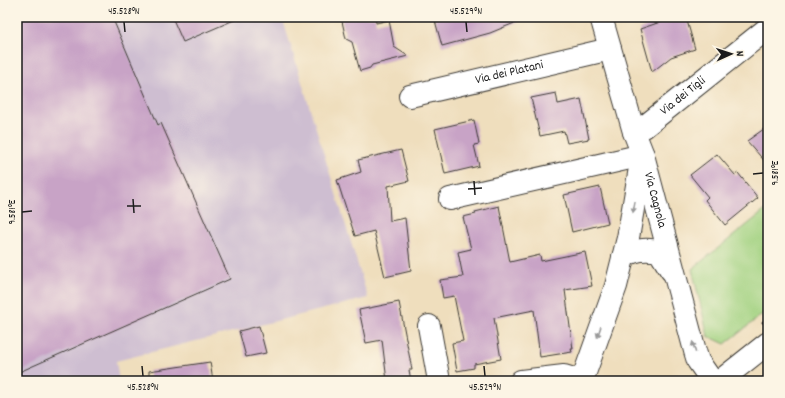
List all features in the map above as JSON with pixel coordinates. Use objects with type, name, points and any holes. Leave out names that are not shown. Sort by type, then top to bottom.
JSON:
[{"type":"street","name":"Via Cagnola","points":[[601,17],[642,155],[698,361],[712,381]]},
{"type":"street","name":"Via dei Tigli","points":[[634,132],[644,127],[768,28]]},
{"type":"street","name":"Via dei Platani","points":[[410,96],[610,48]]},
{"type":"street","points":[[450,199],[642,155],[623,257],[616,286],[581,381],[564,376],[521,381]]},
{"type":"street","points":[[623,257],[635,250],[650,249],[658,251],[674,276]]},
{"type":"street","points":[[429,326],[439,381]]},
{"type":"street","points":[[720,381],[768,343]]},
{"type":"shaded area","points":[[17,17],[282,17],[368,298],[116,361],[119,381],[17,381]]},
{"type":"green space","points":[[768,208],[768,310],[725,344],[708,336],[692,269]]},
{"type":"building","points":[[17,17],[112,17],[158,125],[161,123],[230,279],[17,373]]},
{"type":"building","points":[[172,17],[241,17],[183,42]]},
{"type":"building","points":[[341,17],[375,17],[376,23],[389,20],[394,47],[408,56],[372,65],[370,68],[360,71],[352,42],[346,39]]},
{"type":"building","points":[[434,17],[529,17],[490,33],[442,46]]},
{"type":"building","points":[[675,17],[686,17],[695,49],[671,57],[652,72],[640,29]]},
{"type":"building","points":[[556,93],[558,104],[581,99],[589,139],[567,143],[564,131],[540,136],[531,98]]},
{"type":"building","points":[[474,120],[479,144],[474,145],[479,166],[445,174],[435,129]]},
{"type":"building","points":[[768,126],[768,165],[747,141]]},
{"type":"building","points":[[401,150],[409,181],[388,186],[390,221],[405,218],[411,271],[385,277],[374,231],[355,236],[337,180],[361,172],[358,160]]},
{"type":"building","points":[[717,154],[735,175],[738,173],[758,198],[725,225],[705,200],[708,197],[690,175]]},
{"type":"building","points":[[600,187],[608,223],[572,232],[564,195]]},
{"type":"building","points":[[499,206],[510,262],[540,255],[541,261],[585,252],[592,286],[565,290],[573,349],[571,349],[572,352],[540,357],[534,310],[494,318],[501,359],[474,364],[474,368],[457,371],[452,343],[463,341],[454,296],[443,298],[440,280],[463,277],[458,252],[471,249],[463,217],[476,214],[475,212]]},
{"type":"building","points":[[399,302],[412,370],[409,370],[411,381],[387,381],[382,340],[366,343],[359,310]]},
{"type":"building","points":[[259,326],[266,353],[246,357],[239,331]]},
{"type":"building","points":[[210,362],[213,381],[149,381],[149,371]]}]
